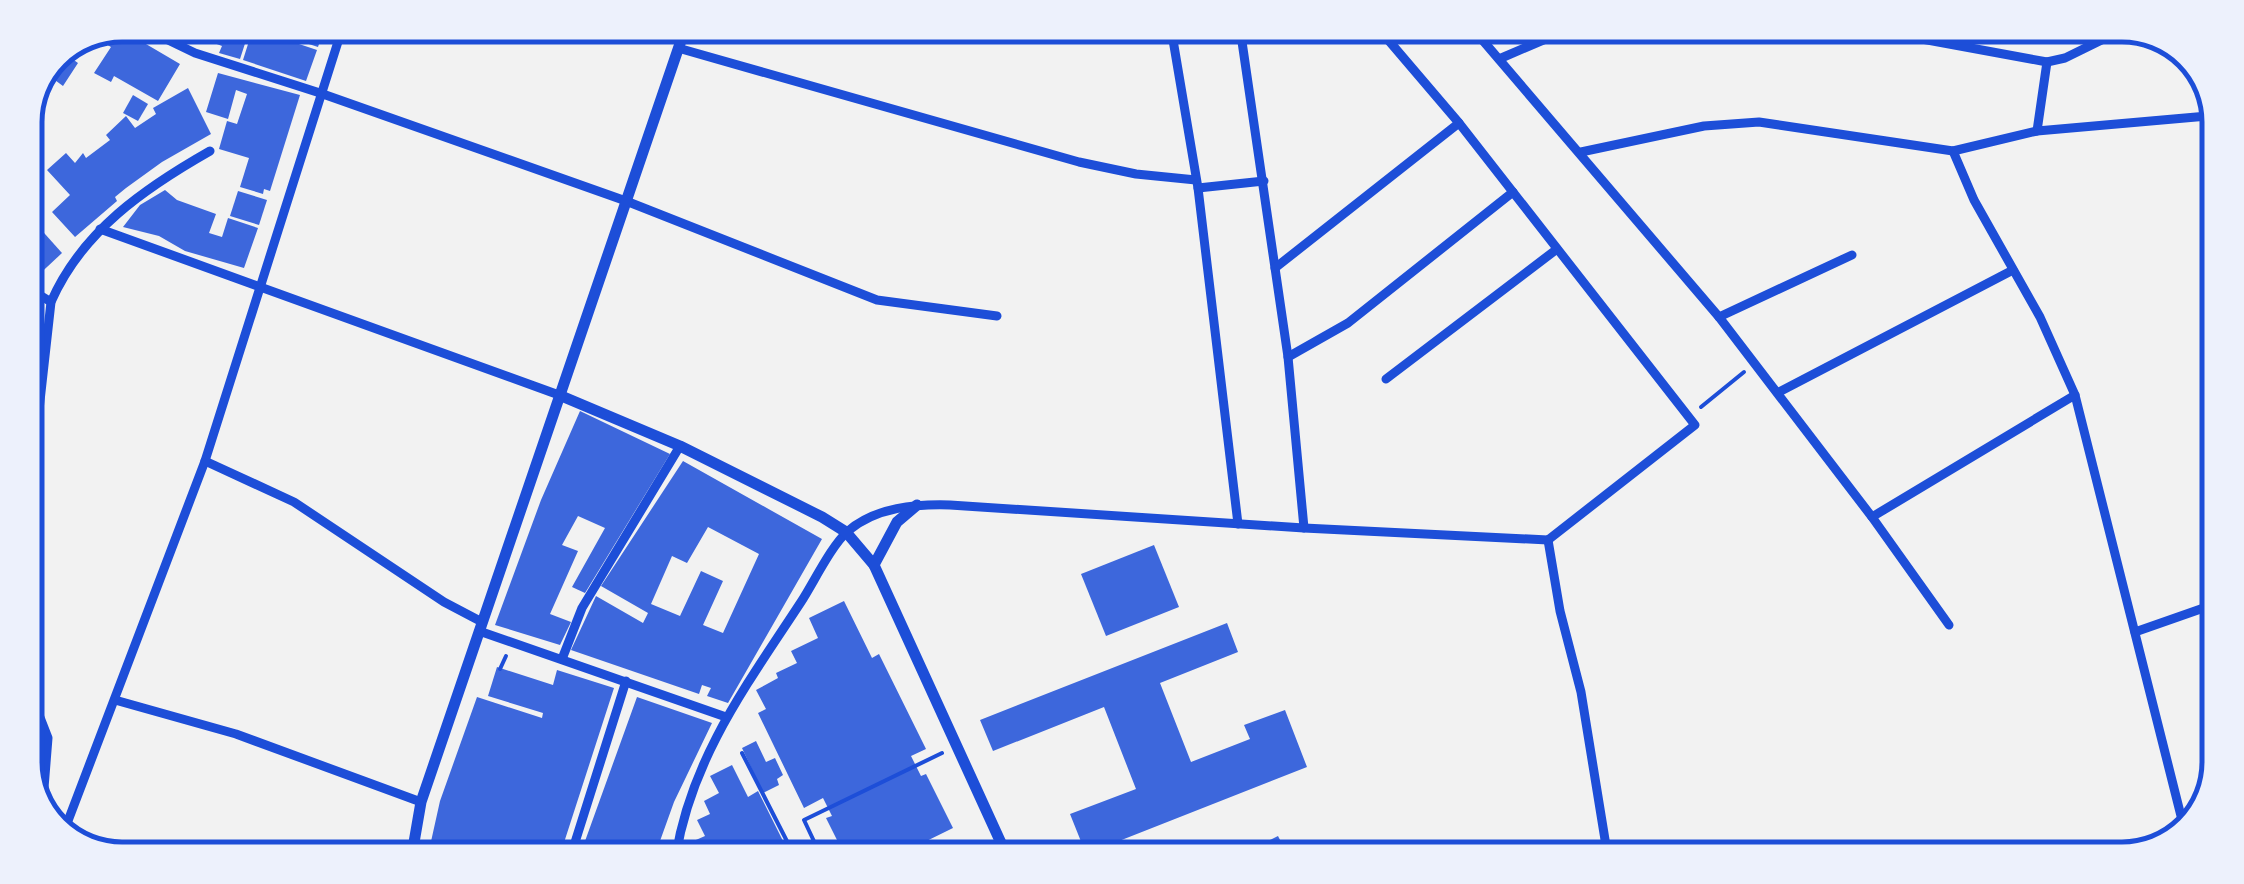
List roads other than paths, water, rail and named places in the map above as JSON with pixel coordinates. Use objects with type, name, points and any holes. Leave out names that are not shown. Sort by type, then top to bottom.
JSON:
[{"type":"street","points":[[174,43],[626,201],[877,300],[996,316]]},
{"type":"street","points":[[69,820],[205,461],[337,43]]},
{"type":"street","points":[[1174,43],[1197,184],[1238,524]]},
{"type":"street","points":[[1242,43],[1288,358],[1304,528]]},
{"type":"street","points":[[678,842],[686,802],[726,717],[846,532],[885,512],[917,505],[1548,540],[1695,425],[1460,123],[1391,43]]},
{"type":"street","points":[[1485,43],[1581,152],[1779,392],[1950,625]]},
{"type":"street","points":[[1498,59],[1536,43]]},
{"type":"street","points":[[1944,43],[2048,62],[2096,43]]},
{"type":"street","points":[[414,842],[421,802],[679,44],[1079,162],[1197,184],[1264,181]]},
{"type":"street","points":[[2038,131],[2048,62]]},
{"type":"street","points":[[1581,152],[1704,126],[1759,122],[1954,150],[2038,131],[2201,117]]},
{"type":"street","points":[[1275,268],[1460,123]]},
{"type":"street","points":[[1954,150],[1974,200],[2040,317],[2074,395],[2184,811]]},
{"type":"street","points":[[43,369],[51,302],[68,268],[100,228],[161,181],[210,151]]},
{"type":"street","points":[[1288,358],[1348,323],[1513,192]]},
{"type":"street","points":[[100,228],[559,394],[680,446],[846,532],[874,565],[1001,842]]},
{"type":"street","points":[[1386,379],[1557,248]]},
{"type":"street","points":[[1719,317],[1852,256]]},
{"type":"street","points":[[1779,392],[2013,270]]},
{"type":"street","points":[[43,297],[51,302]]},
{"type":"street","points":[[1872,517],[2074,395]]},
{"type":"street","points":[[562,660],[582,608],[680,446]]},
{"type":"street","points":[[205,461],[294,502],[481,627],[562,660],[726,717]]},
{"type":"street","points":[[874,565],[897,522],[917,505]]},
{"type":"street","points":[[1548,540],[1560,611],[1581,692],[1605,842]]},
{"type":"street","points":[[2134,632],[2202,609]]},
{"type":"street","points":[[575,842],[626,681]]},
{"type":"street","points":[[115,700],[236,734],[421,802]]},
{"type":"street","points":[[43,725],[48,738],[45,779]]}]
